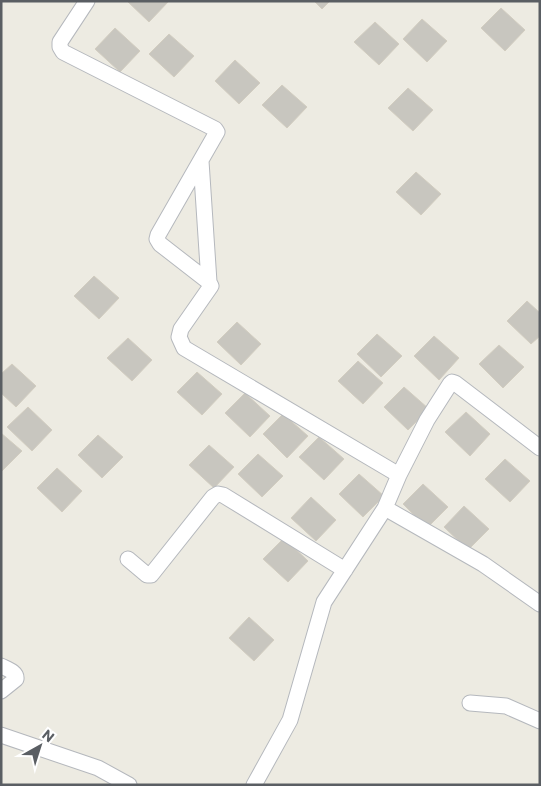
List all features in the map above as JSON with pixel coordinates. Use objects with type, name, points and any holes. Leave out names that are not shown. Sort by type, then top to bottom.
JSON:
[{"type":"street","points":[[86,1],[60,42],[63,52],[215,129],[217,132],[157,239],[160,244],[209,282]]},
{"type":"street","points":[[201,161],[209,282],[211,286],[180,329],[180,342],[184,348],[399,476]]},
{"type":"street","points":[[254,785],[290,720],[324,602],[385,508],[429,415],[452,382],[540,448]]},
{"type":"street","points":[[128,559],[147,574],[151,575],[154,573],[218,494],[223,495],[345,570]]},
{"type":"street","points":[[385,508],[483,564],[540,604]]},
{"type":"street","points":[[1,666],[16,676],[16,679],[1,691]]},
{"type":"street","points":[[470,703],[506,706],[540,721]]},
{"type":"street","points":[[1,735],[98,768],[129,785]]},
{"type":"building","points":[[127,1],[169,1],[149,22]]},
{"type":"building","points":[[314,1],[330,1],[322,9]]},
{"type":"building","points":[[501,8],[525,30],[505,51],[481,28]]},
{"type":"building","points":[[422,19],[447,41],[427,62],[403,39]]},
{"type":"building","points":[[375,22],[399,44],[379,65],[354,42]]},
{"type":"building","points":[[115,28],[140,51],[120,72],[95,49]]},
{"type":"building","points":[[169,34],[194,56],[174,77],[149,54]]},
{"type":"building","points":[[235,60],[260,83],[239,104],[215,81]]},
{"type":"building","points":[[282,85],[307,107],[287,128],[262,105]]},
{"type":"building","points":[[408,88],[433,110],[413,131],[388,108]]},
{"type":"building","points":[[416,172],[441,194],[421,215],[396,192]]},
{"type":"building","points":[[94,276],[119,298],[99,319],[74,296]]},
{"type":"building","points":[[527,301],[540,313],[540,336],[531,344],[507,321]]},
{"type":"building","points":[[237,322],[261,344],[241,365],[217,342]]},
{"type":"building","points":[[377,334],[402,356],[381,377],[357,354]]},
{"type":"building","points":[[434,336],[459,358],[439,380],[414,356]]},
{"type":"building","points":[[128,338],[152,360],[132,381],[107,358]]},
{"type":"building","points":[[499,345],[524,367],[503,388],[479,364]]},
{"type":"building","points":[[358,361],[383,383],[363,404],[338,381]]},
{"type":"building","points":[[12,364],[36,386],[16,407],[1,393],[1,374]]},
{"type":"building","points":[[197,372],[222,394],[202,415],[177,392]]},
{"type":"building","points":[[404,387],[429,409],[408,430],[384,407]]},
{"type":"building","points":[[245,393],[270,416],[250,437],[225,413]]},
{"type":"building","points":[[28,407],[52,430],[32,451],[7,427]]},
{"type":"building","points":[[466,412],[490,434],[470,456],[445,432]]},
{"type":"building","points":[[283,414],[308,436],[287,458],[263,434]]},
{"type":"building","points":[[1,433],[22,451],[1,472]]},
{"type":"building","points":[[98,435],[123,457],[102,478],[78,455]]},
{"type":"building","points":[[319,437],[344,459],[324,480],[299,457]]},
{"type":"building","points":[[209,445],[234,467],[214,488],[189,465]]},
{"type":"building","points":[[258,454],[283,476],[262,497],[238,474]]},
{"type":"building","points":[[505,459],[530,481],[510,502],[485,479]]},
{"type":"building","points":[[57,468],[82,491],[62,512],[37,488]]},
{"type":"building","points":[[359,474],[384,496],[363,517],[339,494]]},
{"type":"building","points":[[423,484],[448,507],[427,528],[403,504]]},
{"type":"building","points":[[311,497],[336,520],[316,541],[291,518]]},
{"type":"building","points":[[464,506],[489,529],[468,550],[444,527]]},
{"type":"building","points":[[284,538],[308,561],[288,582],[263,559]]},
{"type":"building","points":[[249,617],[274,640],[254,661],[229,638]]}]
